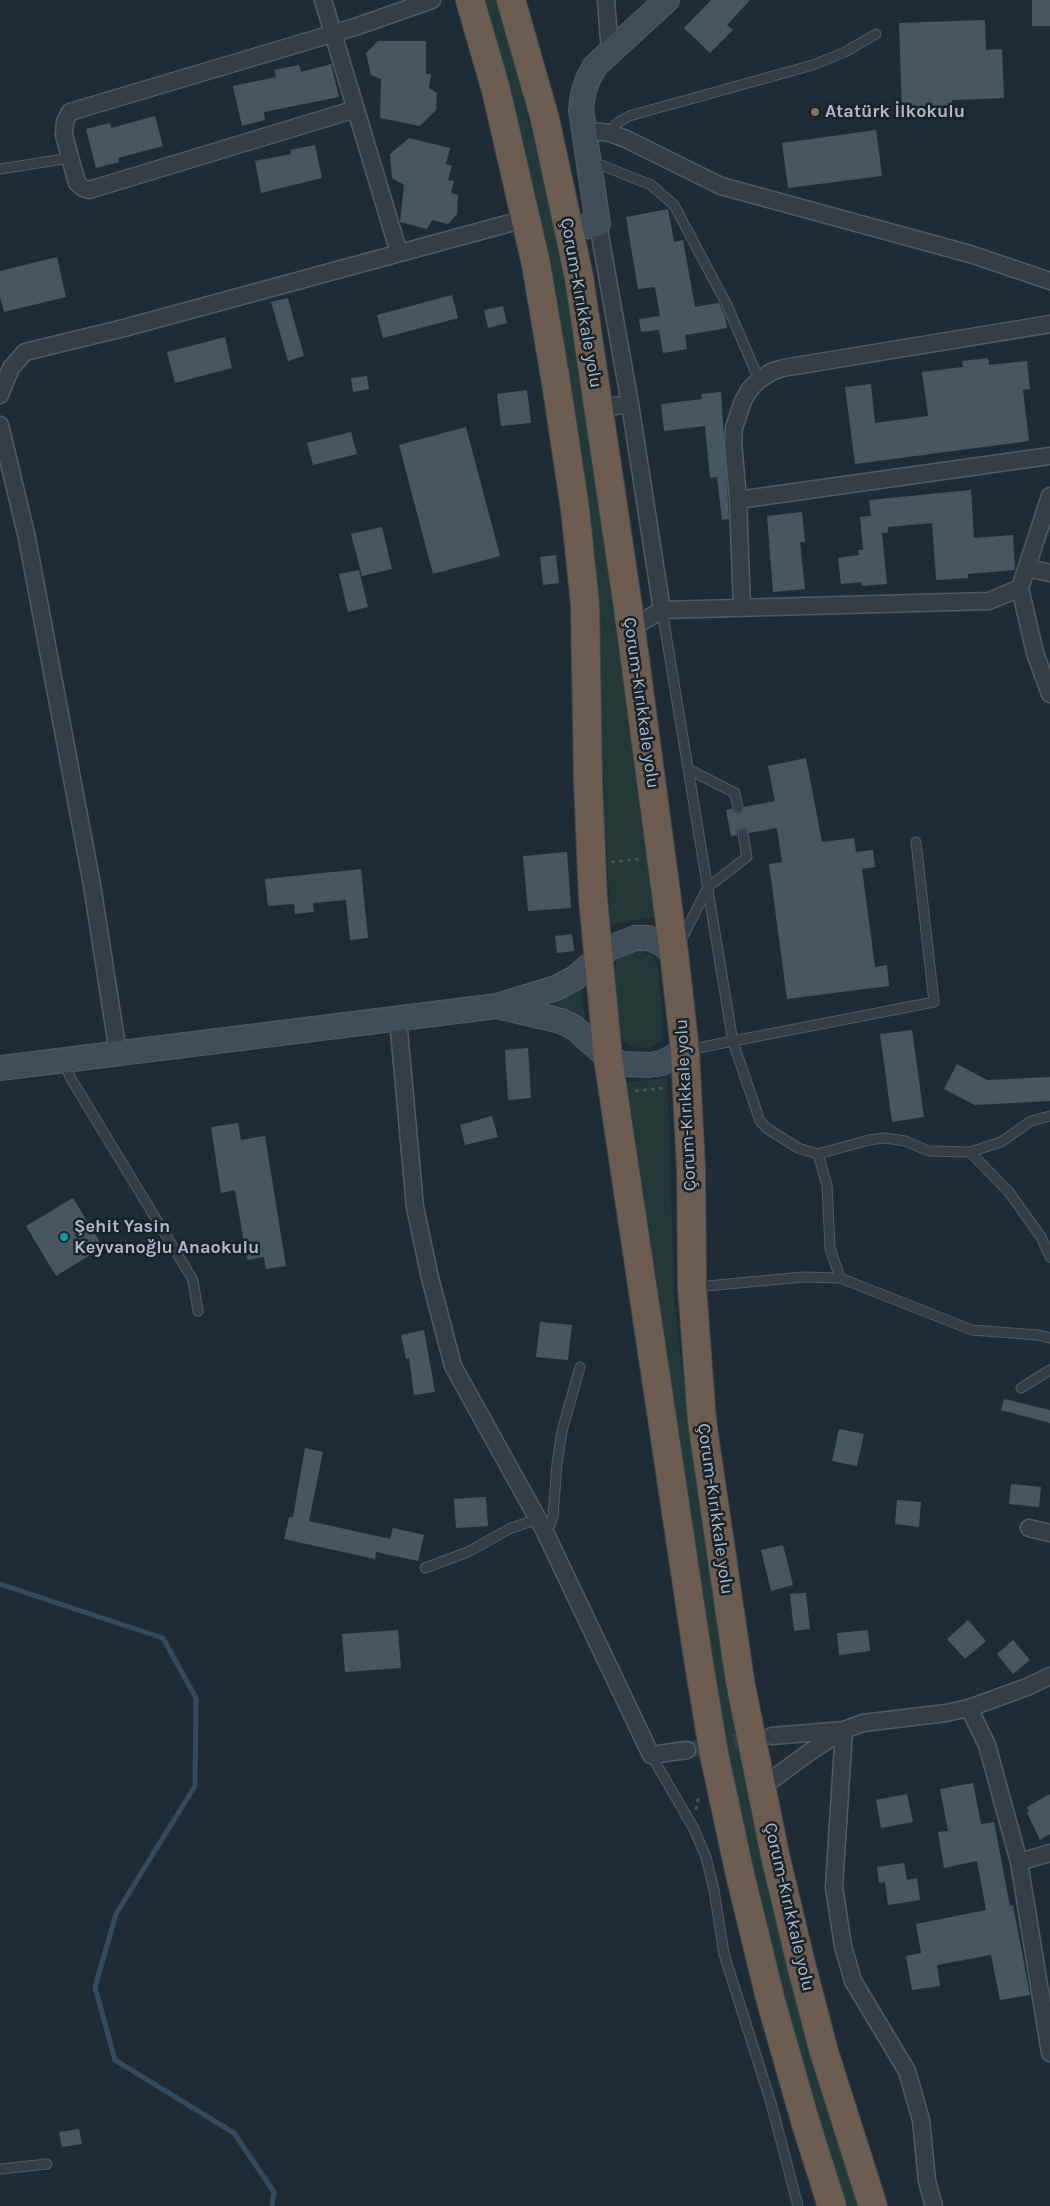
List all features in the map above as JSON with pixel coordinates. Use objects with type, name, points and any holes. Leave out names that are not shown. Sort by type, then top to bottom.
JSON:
[{"type":"highway","points":[[470,0],[496,90],[536,264],[575,509],[585,604],[591,864],[608,1058],[698,1658],[714,1754],[739,1870],[770,1998],[832,2206]]},
{"type":"highway","name":"Çorum-Kırıkkale yolu","points":[[510,0],[545,119],[579,277],[600,408],[631,628],[674,953],[684,1051],[691,1169],[692,1287],[702,1421],[740,1681],[775,1855],[801,1964],[827,2061],[874,2206]]},
{"type":"street","points":[[323,0],[398,254]]},
{"type":"street","points":[[356,110],[95,189],[83,188],[76,183],[64,128],[70,112],[333,33],[432,0]]},
{"type":"street","points":[[606,0],[610,52]]},
{"type":"street","points":[[662,610],[581,110],[588,79],[595,66],[667,0]]},
{"type":"street","points":[[583,130],[610,133],[721,186],[970,254],[1050,281]]},
{"type":"street","points":[[0,396],[8,373],[25,352],[133,326],[525,219]]},
{"type":"street","points":[[569,230],[598,224]]},
{"type":"street","points":[[742,608],[738,500],[733,441],[734,428],[743,401],[759,380],[771,372],[784,368],[1050,324]]},
{"type":"street","points":[[600,408],[630,404]]},
{"type":"street","points":[[0,426],[27,538],[92,885],[118,1053]]},
{"type":"street","points":[[738,500],[1050,456]]},
{"type":"street","points":[[1050,496],[1020,588],[1035,653],[1050,694]]},
{"type":"street","points":[[1027,568],[1050,573]]},
{"type":"street","points":[[631,628],[662,610],[989,601],[1020,588]]},
{"type":"street","points":[[0,1068],[497,1006],[556,988],[575,978],[598,956],[620,942],[635,938],[648,938],[659,942],[674,953]]},
{"type":"street","points":[[497,1006],[561,1021],[580,1032],[608,1058],[623,1064],[649,1065],[662,1063],[684,1051]]},
{"type":"street","points":[[398,1018],[415,1207],[447,1349],[459,1380],[540,1525],[651,1755],[687,1750]]},
{"type":"street","points":[[1029,1528],[1050,1533]]},
{"type":"street","points":[[762,1787],[811,1750],[844,1730],[863,1723],[969,1708],[1027,1687],[1050,1676]]},
{"type":"street","points":[[969,1708],[987,1745],[1019,1862],[1050,2053]]},
{"type":"street","points":[[772,1736],[844,1730]]},
{"type":"street","points":[[844,1730],[834,1887],[843,1946],[852,1981],[907,2072],[921,2120],[927,2181],[934,2206]]},
{"type":"street","points":[[1019,1862],[1050,1853]]},
{"type":"lane","points":[[610,133],[617,123],[630,116],[813,65],[845,52],[876,34]]},
{"type":"lane","points":[[0,169],[70,158]]},
{"type":"lane","points":[[588,160],[651,185],[674,206],[727,305],[759,380]]},
{"type":"lane","points":[[662,610],[733,1042],[760,1121],[768,1129],[798,1148],[818,1154],[869,1140],[884,1138],[905,1141],[929,1151],[970,1152],[1001,1142],[1031,1121],[1050,1116]]},
{"type":"lane","points":[[688,769],[735,793],[738,808]]},
{"type":"lane","points":[[674,953],[708,887],[748,857],[743,834]]},
{"type":"lane","points":[[684,1051],[934,1002],[916,842]]},
{"type":"lane","points":[[64,1061],[70,1076],[193,1280],[198,1311]]},
{"type":"lane","points":[[970,1152],[1009,1192],[1041,1237],[1050,1257]]},
{"type":"lane","points":[[818,1154],[827,1185],[830,1248],[840,1278]]},
{"type":"lane","points":[[692,1287],[803,1276],[840,1278],[972,1330],[1038,1335],[1050,1338]]},
{"type":"lane","points":[[424,1568],[468,1552],[510,1530],[550,1525],[553,1517],[554,1490],[562,1431],[580,1367]]},
{"type":"lane","points":[[1021,1388],[1050,1370]]},
{"type":"lane","points":[[651,1755],[693,1827],[706,1857],[714,1890],[724,1954],[771,2103],[798,2206]]},
{"type":"lane","points":[[0,2169],[47,2164]]},
{"type":"path","points":[[591,864],[661,857]]},
{"type":"green space","points":[[483,0],[497,0],[544,178],[568,298],[602,526],[654,917],[610,925],[596,593]]},
{"type":"green space","points":[[637,950],[651,955],[658,967],[664,1036],[662,1040],[651,1047],[637,1048],[629,1045],[623,1040],[620,1032],[614,971],[616,962],[621,956]]},
{"type":"green space","points":[[581,989],[585,1018],[523,1005]]},
{"type":"green space","points":[[667,1078],[675,1305],[682,1371],[732,1708],[750,1805],[780,1936],[798,2004],[860,2206],[848,2206],[804,2072],[761,1910],[725,1740],[627,1082]]},
{"type":"building","points":[[711,0],[750,0],[727,25],[733,30],[710,53],[684,28]]},
{"type":"building","points":[[1032,0],[1050,0],[1050,26],[1032,26]]},
{"type":"building","points":[[985,20],[986,50],[1002,49],[1004,98],[952,100],[952,111],[902,113],[899,23]]},
{"type":"building","points":[[378,41],[426,41],[426,74],[431,74],[429,88],[437,93],[436,110],[420,126],[380,118],[381,79],[371,75],[366,53]]},
{"type":"building","points":[[331,64],[339,97],[264,112],[265,120],[242,126],[233,86],[276,77],[274,70],[299,65],[301,72]]},
{"type":"building","points":[[155,116],[163,146],[118,158],[119,162],[96,168],[86,129],[110,123],[111,128]]},
{"type":"building","points":[[876,130],[882,176],[788,188],[782,143]]},
{"type":"building","points":[[409,138],[450,148],[446,164],[452,166],[448,180],[454,181],[451,193],[458,195],[457,214],[448,224],[432,220],[427,229],[400,222],[404,185],[392,178],[390,154]]},
{"type":"building","points":[[315,145],[322,178],[261,193],[255,161],[291,154],[290,150]]},
{"type":"building","points":[[668,209],[674,242],[683,240],[695,307],[719,303],[725,316],[727,328],[685,335],[687,349],[663,353],[659,330],[641,332],[639,319],[660,316],[655,287],[638,289],[626,217]]},
{"type":"building","points":[[57,257],[66,297],[4,312],[0,297],[0,271]]},
{"type":"building","points":[[452,295],[458,318],[383,338],[377,315]]},
{"type":"building","points":[[288,298],[304,356],[288,361],[271,302]]},
{"type":"building","points":[[503,306],[507,323],[488,328],[484,310]]},
{"type":"building","points":[[225,337],[232,368],[175,383],[167,352]]},
{"type":"building","points":[[988,358],[989,365],[1027,361],[1030,389],[1023,390],[1029,441],[855,464],[845,387],[871,384],[875,423],[928,416],[922,372],[963,367],[962,361]]},
{"type":"building","points":[[367,376],[369,389],[353,392],[351,378]]},
{"type":"building","points":[[527,390],[531,423],[501,426],[497,394]]},
{"type":"building","points":[[721,392],[729,519],[722,520],[717,477],[710,478],[705,426],[664,431],[661,404],[702,399],[701,394]]},
{"type":"building","points":[[466,427],[500,556],[433,574],[399,445]]},
{"type":"building","points":[[351,432],[357,454],[313,465],[307,443]]},
{"type":"building","points":[[971,490],[974,538],[1013,535],[1015,570],[968,574],[968,578],[936,580],[932,523],[888,527],[888,533],[882,533],[887,584],[862,586],[861,582],[841,584],[838,558],[859,555],[858,550],[863,550],[860,517],[871,516],[869,500]]},
{"type":"building","points":[[802,512],[805,542],[800,542],[805,589],[773,592],[767,516]]},
{"type":"building","points":[[382,527],[392,569],[362,576],[351,534]]},
{"type":"building","points":[[556,555],[559,583],[543,585],[540,557]]},
{"type":"building","points":[[359,570],[368,607],[348,612],[339,574]]},
{"type":"building","points":[[806,758],[822,842],[854,838],[856,852],[873,850],[875,867],[862,869],[875,967],[887,965],[889,986],[787,999],[769,864],[782,862],[777,828],[749,833],[746,828],[741,828],[737,831],[737,835],[731,836],[726,810],[732,809],[739,814],[744,807],[775,801],[768,766]]},
{"type":"building","points":[[567,852],[571,908],[528,911],[523,856]]},
{"type":"building","points":[[361,869],[368,938],[350,940],[346,900],[313,903],[314,912],[295,914],[294,904],[268,906],[265,879]]},
{"type":"building","points":[[572,934],[574,951],[557,953],[555,936]]},
{"type":"building","points":[[912,1030],[924,1117],[892,1122],[880,1034]]},
{"type":"building","points":[[528,1048],[531,1098],[508,1100],[505,1050]]},
{"type":"building","points":[[957,1064],[987,1080],[1050,1077],[1050,1101],[975,1105],[944,1089]]},
{"type":"building","points":[[492,1116],[498,1137],[465,1145],[460,1125]]},
{"type":"building","points":[[238,1123],[241,1140],[265,1136],[286,1266],[266,1269],[264,1257],[247,1260],[235,1190],[221,1193],[211,1127]]},
{"type":"building","name":"Şehit Yasin Keyvanoğlu Anaokulu","points":[[73,1198],[103,1247],[56,1276],[26,1226]]},
{"type":"building","points":[[540,1322],[572,1325],[568,1360],[536,1357]]},
{"type":"building","points":[[424,1330],[435,1392],[414,1395],[409,1358],[406,1359],[401,1335]]},
{"type":"building","points":[[1004,1399],[1050,1410],[1050,1423],[1001,1410]]},
{"type":"building","points":[[839,1429],[864,1434],[857,1466],[832,1461]]},
{"type":"building","points":[[305,1448],[323,1452],[309,1521],[390,1539],[393,1528],[424,1535],[418,1561],[376,1552],[375,1559],[284,1539],[289,1517],[293,1517]]},
{"type":"building","points":[[1011,1484],[1041,1487],[1039,1507],[1009,1504]]},
{"type":"building","points":[[486,1497],[488,1526],[456,1528],[454,1499]]},
{"type":"building","points":[[897,1500],[921,1502],[919,1527],[895,1524]]},
{"type":"building","points":[[783,1545],[793,1585],[771,1591],[761,1550]]},
{"type":"building","points":[[806,1593],[810,1629],[794,1631],[790,1594]]},
{"type":"building","points":[[968,1620],[986,1641],[965,1659],[947,1639]]},
{"type":"building","points":[[398,1630],[401,1668],[345,1672],[342,1634]]},
{"type":"building","points":[[868,1630],[870,1651],[839,1655],[837,1633]]},
{"type":"building","points":[[1013,1640],[1030,1660],[1013,1674],[997,1654]]},
{"type":"building","points":[[973,1783],[981,1824],[994,1822],[1010,1906],[1013,1905],[1030,1995],[1000,2000],[991,1955],[937,1965],[940,1986],[912,1990],[906,1956],[921,1953],[916,1924],[986,1910],[977,1861],[944,1868],[938,1832],[948,1831],[940,1789]]},
{"type":"building","points":[[907,1794],[913,1822],[881,1828],[876,1800]]},
{"type":"building","points":[[1050,1794],[1050,1834],[1040,1840],[1027,1813],[1029,1812],[1027,1807]]},
{"type":"building","points":[[904,1863],[907,1880],[917,1878],[920,1900],[888,1905],[885,1882],[879,1883],[877,1867]]},
{"type":"building","points":[[79,2129],[82,2144],[62,2147],[59,2132]]},
{"type":"waterway","points":[[0,1584],[163,1638],[196,1698],[195,1786],[116,1914],[95,1987],[115,2060],[234,2133],[274,2192],[272,2206]]},
{"type":"tunnel","points":[[687,1750],[760,1738]]},
{"type":"place","name":"Atatürk İlkokulu","points":[[815,112]]},
{"type":"place","name":"Şehit Yasin Keyvanoğlu Anaokulu","points":[[64,1237]]}]
